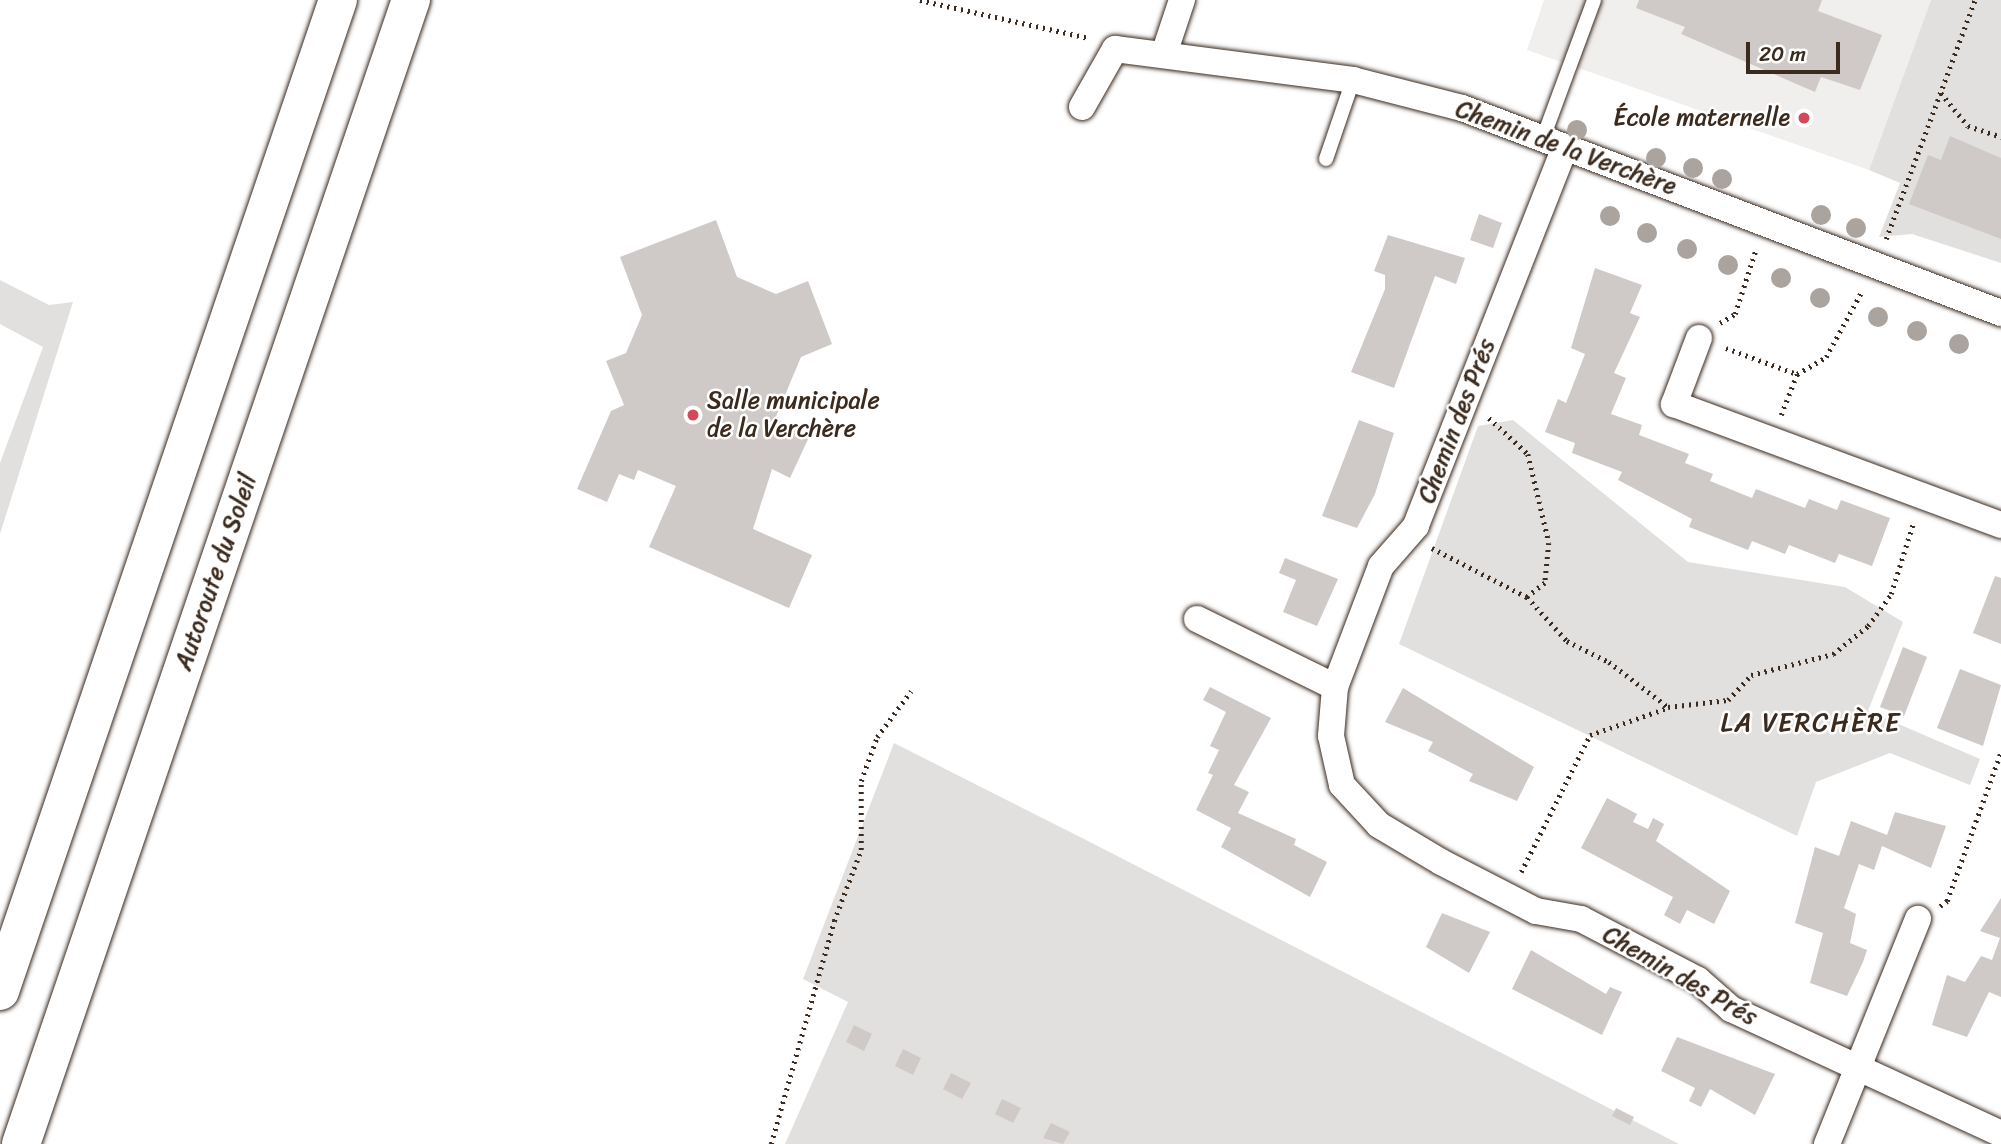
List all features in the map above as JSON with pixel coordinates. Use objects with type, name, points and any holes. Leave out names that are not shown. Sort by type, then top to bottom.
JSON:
[{"type":"highway","points":[[0,991],[338,0]]},
{"type":"highway","name":"Autoroute du Soleil","points":[[21,1144],[411,0]]},
{"type":"street","points":[[1165,51],[1182,0]]},
{"type":"street","name":"Chemin de la Verchère","points":[[1115,49],[1165,51],[1353,80],[1462,108],[2001,313]]},
{"type":"street","points":[[1082,107],[1115,49]]},
{"type":"street","name":"Chemin des Prés","points":[[1554,143],[1463,406],[1409,534],[1381,566],[1335,687],[1331,736],[1342,785],[1379,825],[1509,897],[1536,911],[1581,919],[1698,980],[1731,1010],[2001,1134]]},
{"type":"street","points":[[1699,338],[1674,404],[2001,526]]},
{"type":"street","points":[[1197,618],[1335,687]]},
{"type":"street","points":[[1827,1144],[1918,919]]},
{"type":"lane","points":[[1554,143],[1594,0]]},
{"type":"lane","points":[[1326,159],[1353,80]]},
{"type":"path","points":[[920,0],[1115,49]]},
{"type":"path","points":[[1770,441],[1797,374],[1826,357],[1875,267],[1975,0]]},
{"type":"path","points":[[1940,93],[1968,126],[2001,137]]},
{"type":"path","points":[[1699,338],[1735,314],[1765,221]]},
{"type":"path","points":[[1699,338],[1797,374]]},
{"type":"path","points":[[1463,406],[1499,422],[1528,454],[1549,543],[1545,583],[1527,597]]},
{"type":"path","points":[[1509,897],[1590,735],[1668,707],[1728,700],[1751,675],[1833,654],[1868,626],[1891,594],[1922,496]]},
{"type":"path","points":[[1409,534],[1527,597],[1567,641],[1609,662],[1668,707]]},
{"type":"path","points":[[771,1144],[812,993],[861,850],[856,800],[860,781],[877,737],[911,691]]},
{"type":"path","points":[[1918,919],[1947,901],[2001,752]]},
{"type":"shaded area","name":"École maternelle","points":[[1544,0],[1931,0],[1869,170],[1527,50]]},
{"type":"shaded area","points":[[1931,0],[2001,0],[2001,263],[1912,234],[1879,237],[1900,183],[1869,170]]},
{"type":"shaded area","points":[[0,280],[49,305],[73,302],[0,534],[0,463],[43,347],[0,324]]},
{"type":"shaded area","points":[[1513,420],[1688,562],[1845,587],[1903,622],[1868,711],[1980,759],[1970,785],[1890,753],[1816,782],[1797,836],[1399,644],[1478,426]]},
{"type":"shaded area","points":[[894,743],[1679,1144],[785,1144],[848,1002],[803,979]]},
{"type":"building","points":[[1639,0],[1822,0],[1818,11],[1882,35],[1860,90],[1821,77],[1815,92],[1681,34],[1685,27],[1636,8]]},
{"type":"building","points":[[1950,136],[2001,158],[2001,239],[1909,204],[1928,155],[1941,160]]},
{"type":"building","points":[[1479,214],[1502,223],[1493,248],[1470,240]]},
{"type":"building","name":"Salle municipale de la Verchère","points":[[716,220],[737,277],[776,294],[808,281],[832,344],[801,357],[775,419],[810,435],[790,478],[772,469],[753,529],[812,555],[789,608],[649,547],[676,486],[638,470],[634,480],[619,474],[607,502],[577,489],[611,411],[624,405],[606,361],[626,353],[642,315],[620,257]]},
{"type":"building","points":[[1388,235],[1465,258],[1456,284],[1435,276],[1394,388],[1351,372],[1385,289],[1385,275],[1374,271]]},
{"type":"building","points":[[1595,268],[1642,285],[1630,313],[1640,317],[1614,373],[1626,378],[1611,414],[1642,425],[1639,435],[1689,454],[1685,463],[1713,474],[1710,481],[1752,498],[1756,489],[1805,508],[1809,499],[1837,510],[1841,500],[1890,518],[1872,566],[1839,554],[1835,563],[1789,545],[1785,554],[1752,541],[1748,550],[1689,527],[1692,519],[1618,480],[1622,472],[1572,453],[1575,443],[1545,432],[1558,399],[1566,403],[1585,354],[1571,348]]},
{"type":"building","points":[[1359,420],[1394,433],[1375,494],[1357,528],[1322,516]]},
{"type":"building","points":[[1285,558],[1338,579],[1317,626],[1283,612],[1296,580],[1279,573]]},
{"type":"building","points":[[1995,576],[2001,578],[2001,644],[1973,633]]},
{"type":"building","points":[[1903,647],[1927,657],[1904,716],[1880,707]]},
{"type":"building","points":[[1960,669],[2001,685],[1983,746],[1937,728]]},
{"type":"building","points":[[1210,687],[1271,718],[1234,785],[1249,792],[1238,813],[1296,839],[1294,845],[1327,862],[1310,897],[1221,847],[1231,828],[1196,810],[1213,775],[1208,773],[1219,750],[1210,746],[1226,712],[1203,700]]},
{"type":"building","points":[[1403,688],[1534,767],[1517,801],[1469,781],[1473,774],[1428,751],[1433,742],[1385,722]]},
{"type":"building","points":[[1607,798],[1637,814],[1633,822],[1648,829],[1653,818],[1664,824],[1656,841],[1730,891],[1714,924],[1687,910],[1680,924],[1664,915],[1673,897],[1581,848]]},
{"type":"building","points":[[1895,812],[1946,826],[1931,868],[1882,846],[1874,870],[1859,864],[1844,908],[1856,914],[1850,943],[1867,950],[1863,962],[1847,996],[1810,983],[1823,933],[1795,923],[1815,847],[1839,856],[1851,821],[1887,835]]},
{"type":"building","points":[[2001,898],[2001,997],[1989,992],[1967,1037],[1932,1025],[1947,975],[1965,982],[1981,956],[1992,960],[2000,938],[1980,931]]},
{"type":"building","points":[[1442,913],[1490,932],[1469,973],[1426,947]]},
{"type":"building","points":[[1531,950],[1606,994],[1610,987],[1622,992],[1602,1035],[1512,989]]},
{"type":"building","points":[[854,1025],[872,1034],[864,1051],[846,1042]]},
{"type":"building","points":[[1677,1037],[1775,1074],[1755,1115],[1710,1089],[1701,1107],[1689,1101],[1695,1088],[1661,1071]]},
{"type":"building","points":[[903,1049],[921,1058],[913,1075],[895,1066]]},
{"type":"building","points":[[951,1073],[971,1083],[962,1099],[943,1089]]},
{"type":"building","points":[[1002,1099],[1021,1108],[1013,1123],[995,1114]]},
{"type":"building","points":[[1616,1108],[1634,1117],[1630,1125],[1612,1116]]},
{"type":"building","points":[[1051,1123],[1070,1132],[1063,1144],[1043,1138]]},
{"type":"place","name":"École maternelle","points":[[1804,118]]},
{"type":"place","name":"Salle municipale de la Verchère","points":[[693,415]]},
{"type":"district","name":"LA VERCHÈRE","points":[[1811,723]]}]
